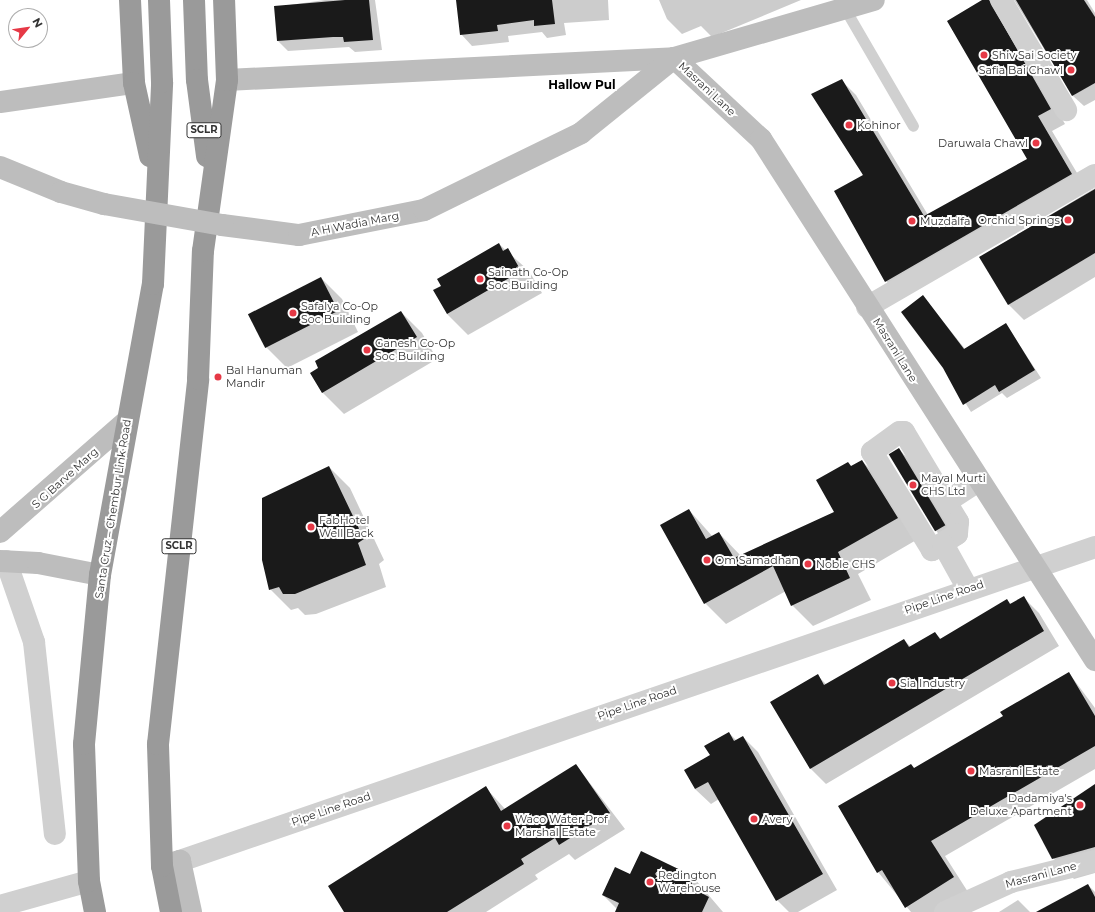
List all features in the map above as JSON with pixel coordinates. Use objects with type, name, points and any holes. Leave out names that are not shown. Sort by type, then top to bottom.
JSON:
[{"type":"highway","points":[[130,0],[134,83],[155,179]]},
{"type":"highway","points":[[155,179],[162,82],[159,0]]},
{"type":"highway","name":"SCLR","points":[[172,912],[171,863],[158,744],[198,379],[203,251],[210,179],[197,80],[194,0]]},
{"type":"highway","points":[[210,179],[227,80],[224,0]]},
{"type":"highway","name":"Santa Cruz – Chembur Link Road","points":[[95,912],[89,881],[84,744],[100,575],[153,284],[155,179]]},
{"type":"street","points":[[227,80],[674,58],[874,0]]},
{"type":"street","points":[[1002,0],[1066,110]]},
{"type":"street","name":"A H Wadia Marg","points":[[0,166],[61,192],[104,204],[222,225],[299,235],[424,210],[581,133],[674,58]]},
{"type":"street","name":"Masrani Lane","points":[[674,58],[761,139],[1032,567],[1095,660]]},
{"type":"street","points":[[0,102],[134,83]]},
{"type":"street","points":[[867,307],[1095,175]]},
{"type":"street","name":"S G Barve Marg","points":[[0,532],[127,421]]},
{"type":"street","points":[[904,432],[946,502],[959,528],[957,534],[943,544],[929,549],[872,450],[904,432]]},
{"type":"street","points":[[946,502],[978,481]]},
{"type":"street","points":[[943,544],[968,589]]},
{"type":"street","name":"Pipe Line Road","points":[[171,863],[1032,567],[1095,547]]},
{"type":"street","points":[[55,834],[34,642],[3,561],[100,575]]},
{"type":"street","name":"Masrani Lane","points":[[946,912],[1011,882],[1095,861]]},
{"type":"street","points":[[171,863],[191,912]]},
{"type":"street","points":[[0,906],[89,881]]},
{"type":"lane","points":[[845,9],[913,126]]},
{"type":"building","points":[[345,0],[369,0],[373,40],[344,42],[343,37],[333,37],[277,41],[274,6]]},
{"type":"building","points":[[456,0],[552,0],[555,24],[534,26],[534,20],[497,25],[498,31],[460,35]]},
{"type":"building","points":[[982,0],[989,0],[1051,109],[1038,116],[1072,174],[885,282],[834,191],[863,175],[811,94],[842,79],[924,216],[1027,159],[947,21]]},
{"type":"building","points":[[1016,0],[1084,0],[1095,17],[1095,83],[1072,96]]},
{"type":"building","name":"Orchid Springs","points":[[1095,189],[1095,253],[1008,305],[979,257]]},
{"type":"building","name":"Sainath Co-Op Soc Building","points":[[499,243],[503,251],[508,248],[521,271],[447,314],[433,290],[441,286],[437,279]]},
{"type":"building","name":"Safalya Co-Op Soc Building","points":[[321,277],[338,311],[265,348],[248,314]]},
{"type":"building","points":[[923,295],[964,349],[1006,323],[1035,370],[999,392],[995,385],[963,405],[943,368],[901,312]]},
{"type":"building","name":"Ganesh Co-Op Soc Building","points":[[401,311],[417,337],[322,393],[310,373],[318,368],[315,361]]},
{"type":"building","points":[[899,448],[945,525],[935,531],[889,454]]},
{"type":"building","points":[[862,460],[898,518],[838,552],[850,578],[791,606],[773,566],[704,604],[660,525],[689,509],[706,539],[719,532],[734,558],[834,512],[816,480],[848,462],[851,466]]},
{"type":"building","name":"FabHotel Well Back","points":[[329,466],[364,539],[358,543],[366,565],[295,594],[283,594],[279,587],[269,590],[262,560],[262,498]]},
{"type":"building","name":"Sia Industry","points":[[1024,596],[1044,631],[810,769],[770,702],[818,674],[824,685],[904,639],[909,647],[935,632],[940,639],[1007,599],[1010,604]]},
{"type":"building","name":"Masrani Estate","points":[[1069,672],[1095,716],[1095,746],[931,841],[954,877],[905,908],[882,870],[877,873],[838,806],[911,764],[914,768],[1003,716],[1000,712]]},
{"type":"building","name":"Avery","points":[[729,732],[734,741],[743,736],[823,874],[776,901],[708,782],[695,789],[684,770],[710,755],[704,746]]},
{"type":"building","name":"Waco Water Prof Marshal Estate","points":[[576,764],[610,813],[559,845],[555,838],[521,859],[524,864],[447,912],[344,912],[328,886],[486,786],[501,811]]},
{"type":"building","name":"Dadamiya's Deluxe Apartment","points":[[1095,784],[1095,847],[1052,859],[1034,825]]},
{"type":"building","name":"Redington Warehouse","points":[[641,851],[695,877],[690,887],[709,897],[702,912],[615,912],[619,903],[602,895],[615,867],[630,874]]},
{"type":"building","points":[[1088,884],[1095,897],[1095,912],[1036,912]]},
{"type":"place","name":"Shiv Sai Society","points":[[984,55]]},
{"type":"place","name":"Safia Bai Chawl","points":[[1071,70]]},
{"type":"place","name":"Kohinor","points":[[849,125]]},
{"type":"place","name":"Daruwala Chawl","points":[[1036,143]]},
{"type":"place","name":"Orchid Springs","points":[[1068,220]]},
{"type":"place","name":"Muzdalfa","points":[[912,221]]},
{"type":"place","name":"Sainath Co-Op Soc Building","points":[[480,279]]},
{"type":"place","name":"Safalya Co-Op Soc Building","points":[[293,313]]},
{"type":"place","name":"Ganesh Co-Op Soc Building","points":[[367,350]]},
{"type":"place","name":"Bal Hanuman Mandir","points":[[218,377]]},
{"type":"place","name":"Mayal Murti CHS Ltd","points":[[913,485]]},
{"type":"place","name":"FabHotel Well Back","points":[[311,527]]},
{"type":"place","name":"Om Samadhan","points":[[707,560]]},
{"type":"place","name":"Noble CHS","points":[[808,564]]},
{"type":"place","name":"Sia Industry","points":[[892,683]]},
{"type":"place","name":"Masrani Estate","points":[[971,771]]},
{"type":"place","name":"Dadamiya's Deluxe Apartment","points":[[1080,805]]},
{"type":"place","name":"Avery","points":[[754,819]]},
{"type":"place","name":"Waco Water Prof Marshal Estate","points":[[507,826]]},
{"type":"place","name":"Redington Warehouse","points":[[650,882]]},
{"type":"district","name":"Hallow Pul","points":[[582,85]]}]
